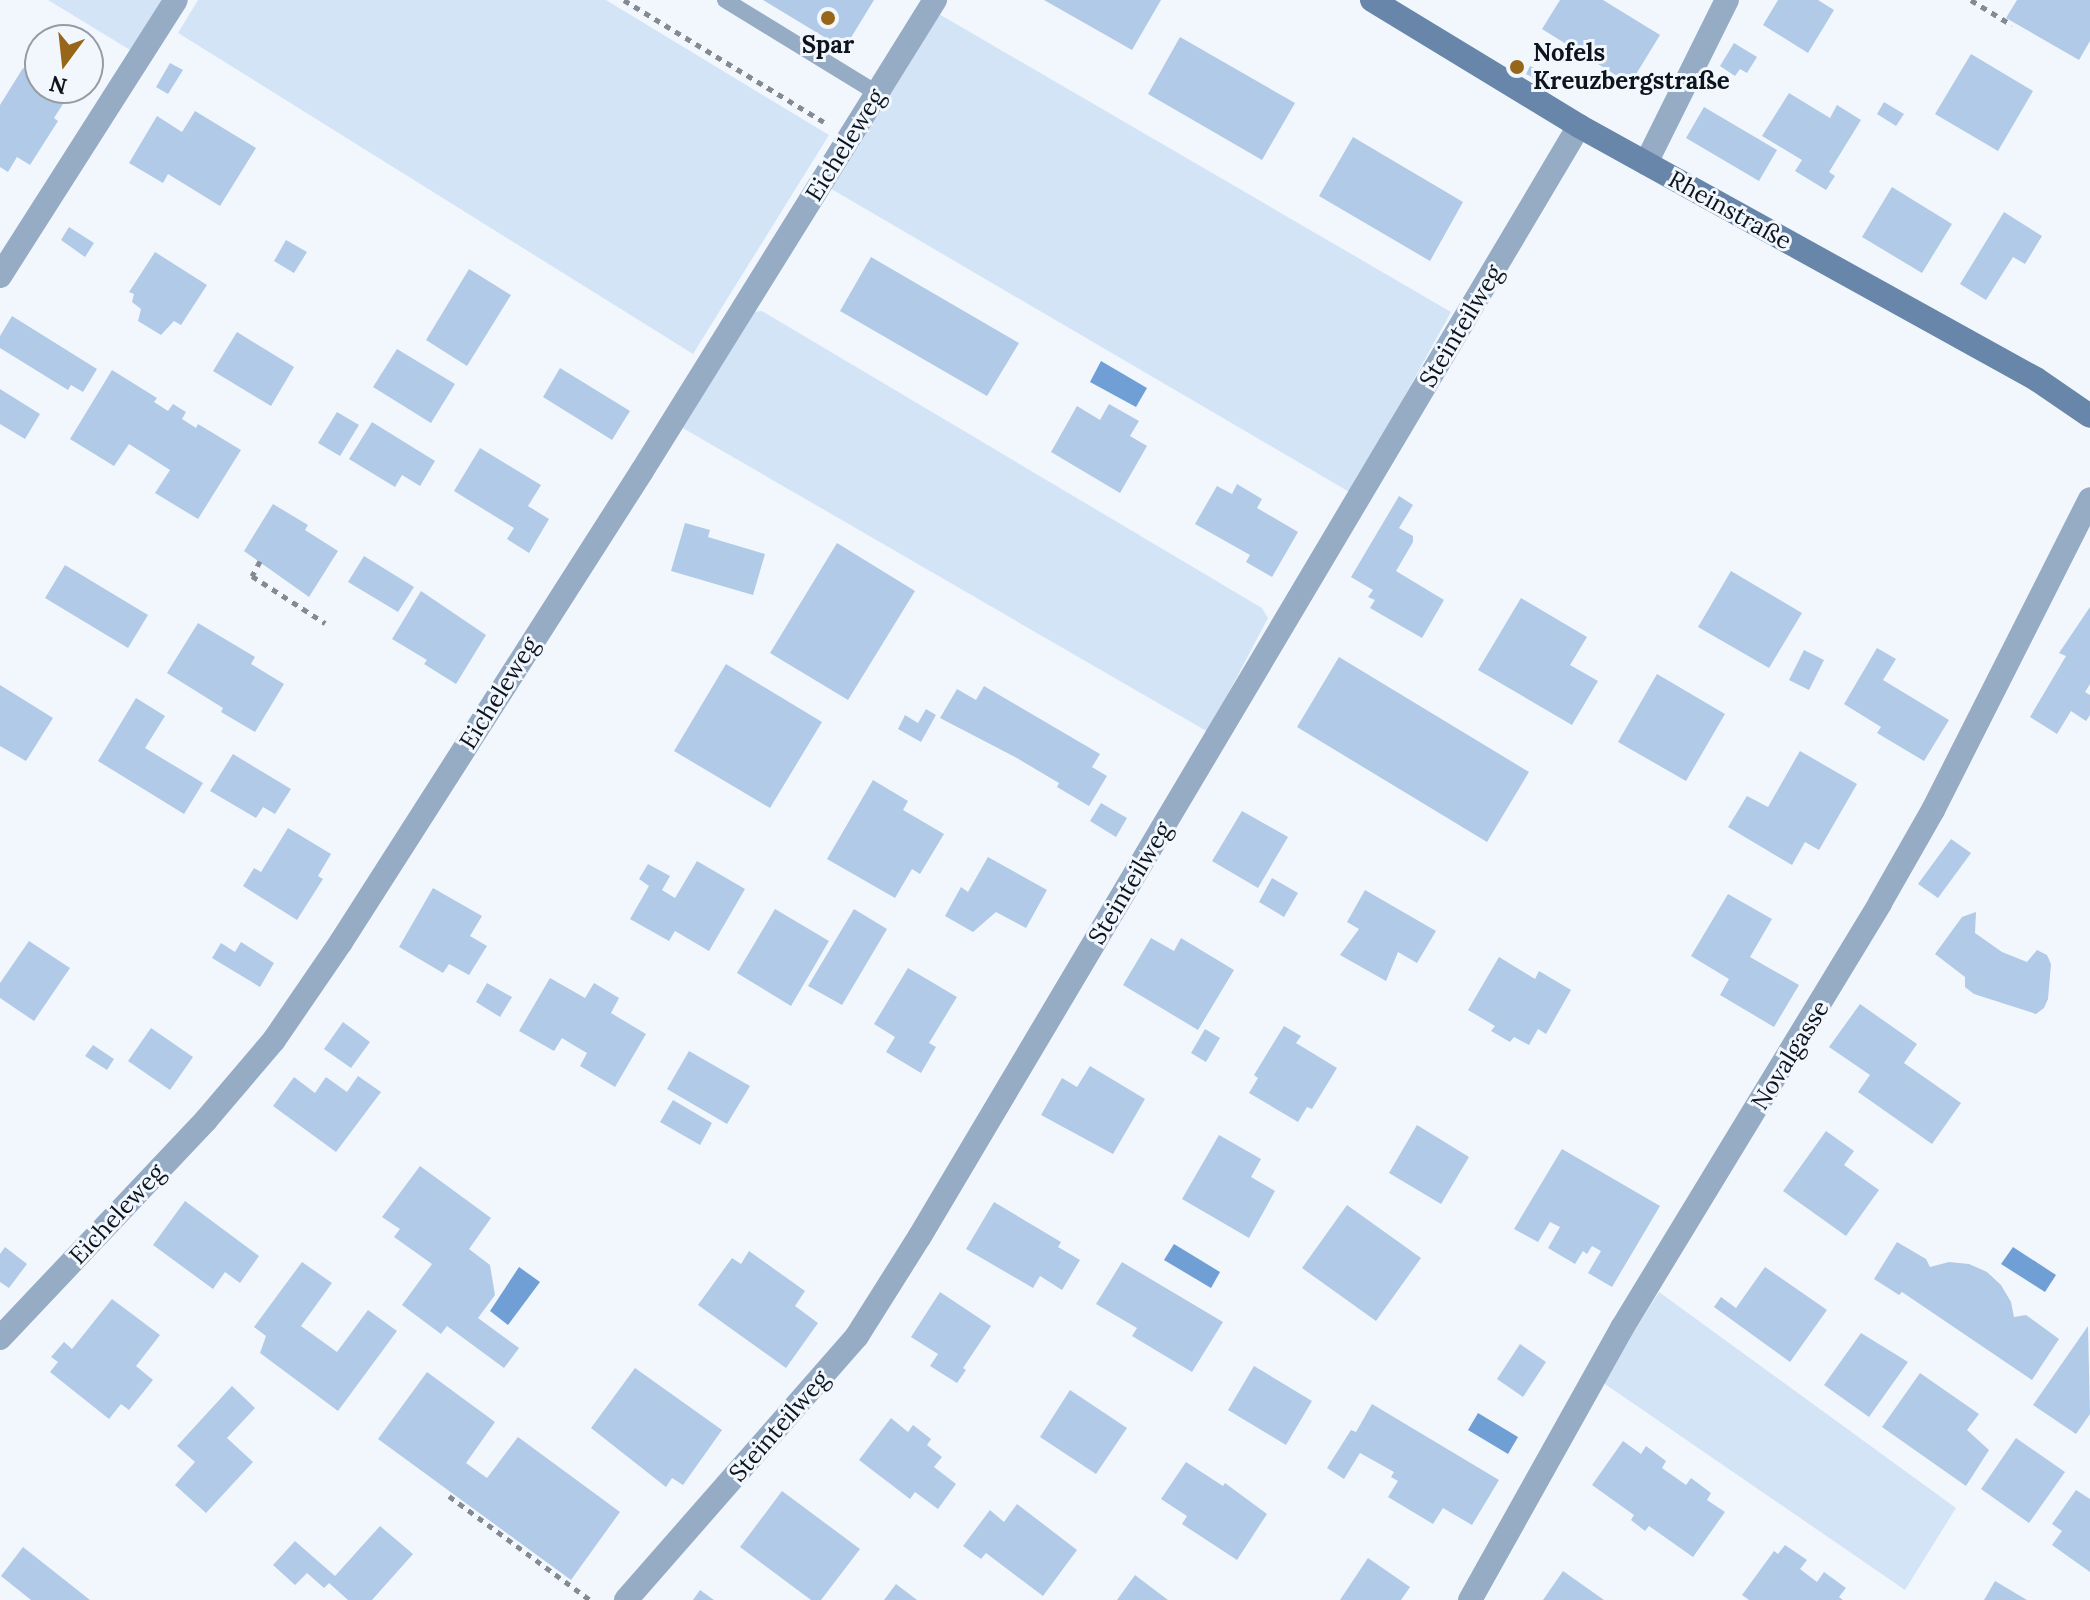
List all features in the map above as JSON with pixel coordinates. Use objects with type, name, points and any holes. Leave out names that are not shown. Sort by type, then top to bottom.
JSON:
[{"type":"main road","name":"Rheinstraße","points":[[1372,0],[1579,126],[2036,379],[2090,416]]},
{"type":"street","points":[[0,276],[176,0]]},
{"type":"street","name":"Eicheleweg","points":[[0,1338],[206,1120],[274,1040],[410,834],[935,0]]},
{"type":"street","points":[[1646,163],[1727,0]]},
{"type":"street","name":"Steinteilweg","points":[[626,1600],[857,1336],[920,1236],[1579,126]]},
{"type":"street","name":"Novalgasse","points":[[1470,1600],[1622,1328],[1835,983],[1933,810],[2090,499]]},
{"type":"lane","points":[[725,0],[877,93]]},
{"type":"path","points":[[624,0],[850,138]]},
{"type":"path","points":[[1971,0],[2012,25]]},
{"type":"path","points":[[260,561],[252,576],[325,623]]},
{"type":"path","points":[[449,1496],[590,1600]]},
{"type":"shaded area","points":[[48,0],[163,0],[130,50],[104,34],[104,24],[87,24]]},
{"type":"shaded area","points":[[198,0],[606,0],[829,135],[693,354],[178,33]]},
{"type":"shaded area","points":[[939,14],[1451,312],[1351,493],[828,187]]},
{"type":"shaded area","points":[[762,311],[1262,608],[1268,618],[1208,732],[681,427],[751,312]]},
{"type":"shaded area","points":[[1659,1292],[1956,1508],[1905,1590],[1602,1382]]},
{"type":"water","points":[[1101,361],[1147,388],[1136,407],[1090,382]]},
{"type":"water","points":[[1174,1244],[1220,1272],[1211,1288],[1164,1260]]},
{"type":"water","points":[[2013,1247],[2056,1275],[2045,1292],[2001,1264]]},
{"type":"water","points":[[519,1267],[540,1282],[508,1325],[490,1311]]},
{"type":"water","points":[[1478,1413],[1518,1437],[1508,1454],[1468,1430]]},
{"type":"building","name":"Spar","points":[[763,0],[874,0],[844,49]]},
{"type":"building","points":[[1044,0],[1161,0],[1132,50]]},
{"type":"building","points":[[1560,0],[1603,0],[1660,35],[1630,84],[1542,29]]},
{"type":"building","points":[[1778,0],[1818,0],[1834,10],[1808,53],[1763,25]]},
{"type":"building","points":[[2017,0],[2090,0],[2090,41],[2079,60],[2006,18]]},
{"type":"building","points":[[1180,37],[1295,103],[1262,160],[1148,94]]},
{"type":"building","points":[[1734,43],[1757,57],[1747,73],[1740,69],[1735,76],[1720,66]]},
{"type":"building","points":[[1971,54],[2033,91],[1998,151],[1935,114]]},
{"type":"building","points":[[170,63],[183,70],[168,94],[156,87]]},
{"type":"building","points":[[1530,66],[1550,76],[1545,84],[1526,74]]},
{"type":"building","points":[[23,68],[24,104],[63,104],[54,118],[58,121],[30,165],[17,157],[8,172],[0,167],[0,105]]},
{"type":"building","points":[[1789,93],[1830,118],[1837,105],[1861,120],[1829,172],[1835,176],[1826,190],[1795,171],[1802,160],[1762,136]]},
{"type":"building","points":[[1884,102],[1904,114],[1896,126],[1877,114]]},
{"type":"building","points":[[1704,107],[1777,150],[1759,181],[1686,138]]},
{"type":"building","points":[[195,111],[256,148],[220,206],[168,174],[163,183],[129,163],[157,116],[182,132]]},
{"type":"building","points":[[1353,137],[1463,202],[1430,261],[1319,196]]},
{"type":"building","points":[[1892,187],[1952,224],[1922,273],[1862,237]]},
{"type":"building","points":[[2004,212],[2042,236],[2025,264],[2013,257],[1986,300],[1960,284]]},
{"type":"building","points":[[69,227],[94,243],[85,257],[61,240]]},
{"type":"building","points":[[286,240],[307,252],[294,273],[274,261]]},
{"type":"building","points":[[155,252],[207,285],[181,325],[174,321],[161,335],[138,321],[141,309],[132,302],[134,294],[129,292]]},
{"type":"building","points":[[871,257],[1019,343],[987,396],[840,311]]},
{"type":"building","points":[[469,269],[511,295],[467,366],[426,340]]},
{"type":"building","points":[[12,316],[97,369],[83,392],[71,385],[68,390],[0,348],[0,336]]},
{"type":"building","points":[[237,332],[294,367],[271,406],[213,371]]},
{"type":"building","points":[[397,349],[455,384],[431,423],[373,387]]},
{"type":"building","points":[[560,368],[630,411],[612,440],[543,397]]},
{"type":"building","points":[[112,370],[157,398],[154,402],[168,411],[173,404],[186,412],[182,419],[196,428],[198,424],[241,450],[198,519],[155,493],[170,470],[129,444],[114,466],[70,439]]},
{"type":"building","points":[[0,389],[40,414],[25,439],[0,424]]},
{"type":"building","points":[[1109,404],[1139,421],[1130,436],[1147,446],[1120,493],[1051,452],[1077,406],[1100,420]]},
{"type":"building","points":[[337,412],[359,425],[340,456],[318,443]]},
{"type":"building","points":[[372,422],[435,461],[420,486],[402,475],[395,487],[349,459]]},
{"type":"building","points":[[480,448],[541,485],[528,506],[549,519],[529,553],[507,539],[514,528],[454,491]]},
{"type":"building","points":[[1237,484],[1262,499],[1257,508],[1298,532],[1272,577],[1246,562],[1250,555],[1195,524],[1217,486],[1232,494]]},
{"type":"building","points":[[1399,496],[1413,505],[1399,528],[1413,536],[1413,542],[1396,571],[1444,600],[1422,638],[1370,608],[1375,600],[1368,597],[1373,590],[1351,577]]},
{"type":"building","points":[[273,504],[308,525],[305,530],[338,551],[309,597],[244,551]]},
{"type":"building","points":[[685,523],[710,530],[708,537],[765,554],[753,595],[671,571]]},
{"type":"building","points":[[837,543],[915,591],[848,700],[770,653]]},
{"type":"building","points":[[364,556],[414,587],[398,612],[348,582]]},
{"type":"building","points":[[65,565],[148,615],[128,648],[45,598]]},
{"type":"building","points":[[1731,571],[1802,613],[1769,668],[1698,627]]},
{"type":"building","points":[[421,591],[486,635],[456,684],[424,664],[427,660],[392,639]]},
{"type":"building","points":[[1521,598],[1587,637],[1570,665],[1598,681],[1572,725],[1478,670]]},
{"type":"building","points":[[2090,607],[2090,684],[2085,692],[2090,695],[2090,715],[2086,721],[2071,711],[2057,734],[2030,717],[2066,656],[2059,653]]},
{"type":"building","points":[[198,623],[255,657],[251,664],[284,684],[255,732],[167,673]]},
{"type":"building","points":[[1877,648],[1896,659],[1883,680],[1949,720],[1924,761],[1877,733],[1881,727],[1844,704]]},
{"type":"building","points":[[1804,650],[1824,660],[1809,690],[1789,680]]},
{"type":"building","points":[[1339,657],[1529,772],[1487,842],[1297,727]]},
{"type":"building","points":[[726,664],[822,722],[770,808],[674,751]]},
{"type":"building","points":[[1657,674],[1725,714],[1686,781],[1618,742]]},
{"type":"building","points":[[0,685],[53,718],[26,761],[0,746]]},
{"type":"building","points":[[984,686],[1100,754],[1092,767],[1107,776],[1089,806],[1057,787],[1059,783],[1015,757],[940,718],[957,689],[976,700]]},
{"type":"building","points":[[136,698],[165,716],[145,748],[203,783],[184,814],[98,761]]},
{"type":"building","points":[[926,709],[936,715],[921,742],[898,729],[905,715],[918,723]]},
{"type":"building","points":[[1800,751],[1857,784],[1819,850],[1805,842],[1792,865],[1728,827],[1747,796],[1768,807]]},
{"type":"building","points":[[233,754],[291,789],[275,814],[263,807],[256,818],[210,791]]},
{"type":"building","points":[[873,780],[908,801],[903,810],[944,834],[920,874],[912,869],[895,898],[827,859]]},
{"type":"building","points":[[1101,803],[1127,818],[1116,837],[1090,821]]},
{"type":"building","points":[[1242,811],[1288,837],[1258,888],[1212,861]]},
{"type":"building","points":[[288,828],[331,854],[318,876],[323,879],[297,920],[243,886],[254,868],[261,872]]},
{"type":"building","points":[[1951,839],[1971,853],[1938,898],[1918,884]]},
{"type":"building","points":[[988,857],[1047,890],[1026,928],[996,912],[973,932],[945,916],[961,887],[968,892]]},
{"type":"building","points":[[697,861],[745,889],[709,951],[675,931],[669,941],[630,919],[649,886],[639,879],[648,864],[670,876],[662,890],[675,898]]},
{"type":"building","points":[[1272,878],[1298,893],[1284,917],[1259,902]]},
{"type":"building","points":[[433,888],[482,916],[470,936],[487,946],[469,975],[449,964],[443,973],[399,947]]},
{"type":"building","points":[[1365,890],[1436,931],[1417,963],[1398,952],[1386,981],[1340,955],[1359,929],[1347,922]]},
{"type":"building","points":[[1728,894],[1772,919],[1750,957],[1799,985],[1774,1027],[1720,995],[1729,979],[1691,956]]},
{"type":"building","points":[[775,909],[829,941],[791,1006],[737,973]]},
{"type":"building","points":[[854,909],[887,929],[842,1005],[808,986]]},
{"type":"building","points":[[1976,912],[1975,933],[2002,952],[2027,962],[2037,950],[2047,955],[2051,964],[2048,999],[2044,1008],[2036,1014],[1974,994],[1965,987],[1965,977],[1935,954],[1962,917]]},
{"type":"building","points":[[1151,938],[1174,951],[1181,938],[1234,970],[1198,1030],[1123,985]]},
{"type":"building","points":[[29,941],[70,968],[34,1021],[0,998],[0,983]]},
{"type":"building","points":[[241,942],[274,963],[260,987],[212,958],[221,943],[235,952]]},
{"type":"building","points":[[1499,957],[1535,979],[1539,971],[1571,990],[1546,1034],[1538,1029],[1529,1045],[1514,1037],[1510,1042],[1491,1031],[1495,1026],[1468,1010]]},
{"type":"building","points":[[908,968],[957,997],[929,1043],[936,1047],[921,1073],[886,1052],[895,1037],[874,1024]]},
{"type":"building","points":[[550,978],[585,998],[594,983],[619,998],[611,1013],[646,1034],[615,1087],[580,1066],[587,1053],[562,1038],[554,1051],[519,1031]]},
{"type":"building","points":[[487,983],[512,997],[500,1017],[476,1002]]},
{"type":"building","points":[[1860,1004],[1917,1044],[1904,1063],[1961,1103],[1932,1144],[1858,1092],[1870,1075],[1829,1047]]},
{"type":"building","points":[[343,1022],[370,1042],[351,1068],[324,1049]]},
{"type":"building","points":[[1284,1026],[1301,1036],[1296,1043],[1337,1068],[1312,1109],[1307,1107],[1298,1122],[1249,1093],[1258,1078],[1254,1075]]},
{"type":"building","points":[[151,1028],[193,1057],[170,1090],[128,1061]]},
{"type":"building","points":[[1205,1029],[1220,1038],[1206,1062],[1191,1053]]},
{"type":"building","points":[[93,1045],[114,1059],[107,1070],[85,1056]]},
{"type":"building","points":[[689,1051],[750,1086],[727,1124],[667,1089]]},
{"type":"building","points":[[1090,1066],[1145,1099],[1113,1154],[1041,1115],[1062,1078],[1077,1087]]},
{"type":"building","points":[[358,1076],[381,1092],[336,1152],[273,1106],[294,1077],[315,1093],[326,1077],[347,1092]]},
{"type":"building","points":[[673,1100],[712,1123],[700,1145],[660,1122]]},
{"type":"building","points":[[1417,1125],[1469,1157],[1441,1204],[1389,1173]]},
{"type":"building","points":[[1826,1131],[1854,1151],[1844,1165],[1879,1190],[1846,1236],[1783,1191]]},
{"type":"building","points":[[1219,1135],[1261,1159],[1251,1177],[1275,1191],[1249,1238],[1182,1199]]},
{"type":"building","points":[[1562,1149],[1660,1206],[1612,1287],[1588,1273],[1601,1251],[1592,1246],[1587,1254],[1583,1251],[1575,1264],[1548,1248],[1560,1227],[1550,1222],[1538,1242],[1514,1229]]},
{"type":"building","points":[[420,1166],[491,1218],[469,1249],[490,1265],[495,1295],[478,1318],[519,1348],[504,1368],[447,1326],[441,1334],[402,1305],[432,1264],[394,1237],[400,1229],[382,1217]]},
{"type":"building","points":[[185,1201],[259,1256],[240,1283],[225,1272],[213,1289],[153,1245]]},
{"type":"building","points":[[994,1202],[1061,1242],[1058,1247],[1080,1260],[1062,1290],[1040,1276],[1033,1288],[966,1249]]},
{"type":"building","points":[[1347,1205],[1421,1258],[1376,1321],[1302,1268]]},
{"type":"building","points":[[1897,1242],[1926,1259],[1930,1267],[1949,1262],[1969,1264],[1987,1272],[2001,1285],[2011,1302],[2014,1317],[2026,1315],[2059,1339],[2032,1380],[1902,1292],[1899,1295],[1874,1279]]},
{"type":"building","points":[[5,1247],[27,1264],[9,1288],[0,1282],[0,1254]]},
{"type":"building","points":[[749,1251],[805,1291],[795,1306],[818,1323],[786,1368],[698,1305],[732,1258],[741,1264]]},
{"type":"building","points":[[302,1262],[332,1283],[301,1326],[337,1352],[368,1310],[397,1331],[338,1411],[260,1353],[266,1336],[254,1327]]},
{"type":"building","points":[[1122,1262],[1223,1322],[1192,1372],[1132,1336],[1137,1328],[1096,1304]]},
{"type":"building","points":[[1765,1267],[1827,1310],[1790,1362],[1714,1307],[1721,1297],[1736,1308]]},
{"type":"building","points":[[940,1292],[991,1326],[963,1368],[966,1370],[957,1383],[930,1366],[938,1354],[911,1337]]},
{"type":"building","points":[[112,1299],[160,1335],[136,1366],[153,1380],[129,1410],[121,1404],[109,1419],[50,1372],[58,1362],[51,1357],[64,1342],[72,1349]]},
{"type":"building","points":[[2088,1326],[2090,1414],[2076,1434],[2033,1405]]},
{"type":"building","points":[[1861,1333],[1908,1362],[1869,1417],[1824,1385]]},
{"type":"building","points":[[1520,1344],[1546,1362],[1523,1397],[1497,1379]]},
{"type":"building","points":[[1254,1366],[1312,1401],[1286,1445],[1228,1410]]},
{"type":"building","points":[[635,1368],[722,1430],[683,1485],[672,1478],[666,1487],[591,1428]]},
{"type":"building","points":[[427,1372],[495,1422],[466,1463],[487,1478],[518,1437],[620,1512],[571,1580],[378,1439]]},
{"type":"building","points":[[1920,1373],[1979,1414],[1967,1430],[1989,1450],[1966,1486],[1882,1427]]},
{"type":"building","points":[[232,1386],[255,1408],[227,1438],[253,1462],[206,1513],[175,1485],[195,1462],[177,1446]]},
{"type":"building","points":[[1070,1390],[1127,1428],[1096,1474],[1040,1437]]},
{"type":"building","points":[[1372,1404],[1499,1480],[1472,1525],[1443,1508],[1433,1524],[1388,1497],[1398,1481],[1391,1477],[1394,1472],[1360,1453],[1344,1479],[1327,1468],[1351,1430],[1356,1432]]},
{"type":"building","points":[[891,1418],[908,1432],[913,1425],[931,1439],[927,1445],[942,1457],[934,1467],[956,1484],[938,1509],[915,1492],[910,1499],[859,1460]]},
{"type":"building","points":[[2016,1438],[2065,1472],[2029,1523],[1981,1489]]},
{"type":"building","points":[[1623,1441],[1641,1454],[1646,1446],[1666,1461],[1662,1468],[1686,1485],[1691,1478],[1711,1493],[1707,1500],[1725,1512],[1693,1557],[1649,1526],[1645,1531],[1631,1520],[1634,1515],[1592,1485]]},
{"type":"building","points":[[1186,1462],[1223,1486],[1225,1483],[1267,1514],[1237,1560],[1182,1524],[1187,1516],[1161,1499]]},
{"type":"building","points":[[2076,1490],[2090,1499],[2090,1572],[2052,1545],[2062,1531],[2052,1524]]},
{"type":"building","points":[[782,1491],[860,1549],[821,1600],[811,1600],[740,1547]]},
{"type":"building","points":[[1017,1504],[1077,1550],[1043,1596],[986,1553],[981,1559],[963,1546],[990,1510],[1004,1522]]},
{"type":"building","points":[[380,1526],[413,1554],[372,1600],[348,1600],[329,1583],[324,1588],[307,1573],[295,1585],[273,1565],[295,1541],[335,1576]]},
{"type":"building","points":[[1785,1545],[1807,1560],[1800,1569],[1817,1582],[1824,1572],[1846,1588],[1839,1597],[1843,1600],[1749,1600],[1742,1595],[1774,1551],[1778,1554]]},
{"type":"building","points":[[23,1547],[90,1600],[31,1600],[1,1576]]},
{"type":"building","points":[[1368,1558],[1410,1587],[1401,1600],[1340,1600]]},
{"type":"building","points":[[1563,1571],[1604,1600],[1543,1600]]},
{"type":"building","points":[[1135,1575],[1168,1600],[1117,1600]]},
{"type":"building","points":[[1995,1581],[2027,1600],[1984,1600]]},
{"type":"building","points":[[896,1584],[917,1600],[884,1600]]},
{"type":"building","points":[[700,1590],[714,1600],[693,1600]]},
{"type":"place","name":"Spar","points":[[828,18]]},
{"type":"place","name":"Nofels Kreuzbergstraße","points":[[1517,67]]}]
